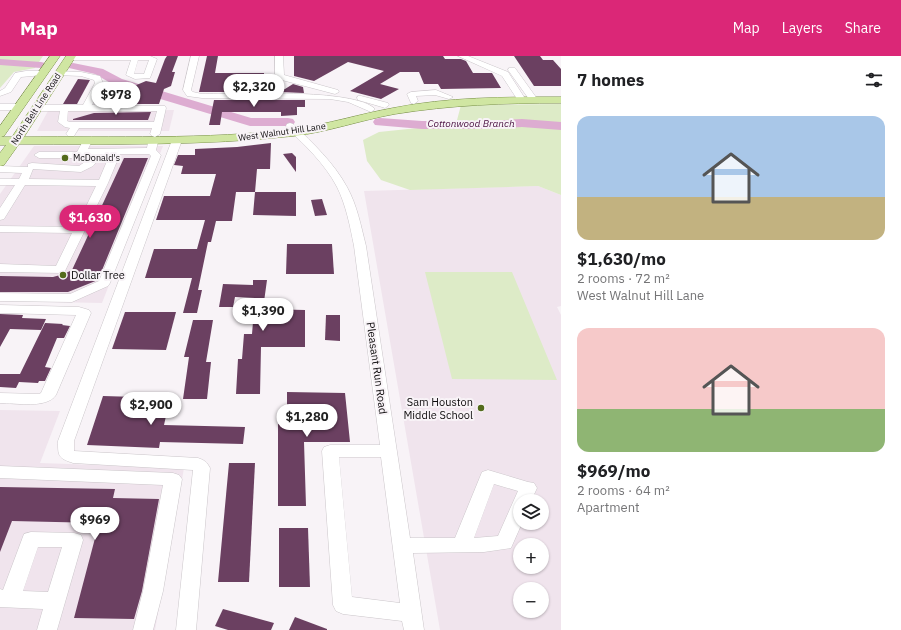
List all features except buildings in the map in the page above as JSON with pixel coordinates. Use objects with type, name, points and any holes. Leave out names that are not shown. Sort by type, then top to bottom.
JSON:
[{"type":"main road","name":"North Belt Line Road","points":[[0,134],[55,56]]},
{"type":"main road","name":"North Belt Line Road","points":[[0,162],[18,138],[70,57]]},
{"type":"main road","points":[[43,73],[59,73]]},
{"type":"main road","name":"West Walnut Hill Lane","points":[[382,110],[561,95]]},
{"type":"main road","name":"West Walnut Hill Lane","points":[[0,134],[18,138],[84,146],[154,138],[254,137],[382,110],[414,101],[449,97],[526,97],[561,100]]},
{"type":"main road","name":"West Walnut Hill Lane","points":[[0,141],[73,130],[177,140],[205,137]]},
{"type":"street","points":[[195,56],[187,90],[190,94],[202,96],[330,97],[350,100],[382,110]]},
{"type":"street","points":[[279,56],[279,74],[281,77],[382,110]]},
{"type":"street","points":[[462,56],[505,74],[526,97]]},
{"type":"street","points":[[478,56],[512,70],[526,97]]},
{"type":"street","points":[[70,57],[135,58]]},
{"type":"street","points":[[0,94],[8,90],[16,76],[20,74],[43,73]]},
{"type":"street","points":[[59,73],[81,74],[97,78],[99,83],[86,108]]},
{"type":"street","points":[[0,107],[19,107]]},
{"type":"street","points":[[0,297],[72,298],[104,283],[156,155],[154,138],[162,108],[36,108]]},
{"type":"street","points":[[61,108],[64,110],[62,122],[73,130]]},
{"type":"street","name":"Pleasant Run Road","points":[[293,129],[316,152],[346,194],[360,246],[413,621]]},
{"type":"street","points":[[0,217],[41,151],[84,146],[116,152],[154,138]]},
{"type":"street","points":[[177,140],[66,441],[66,454],[72,456],[198,464],[202,468],[186,630]]},
{"type":"street","points":[[0,268],[60,270],[103,183],[116,152]]},
{"type":"street","points":[[0,169],[31,167],[78,169],[90,164],[94,159],[90,155],[39,155]]},
{"type":"street","points":[[0,182],[103,183]]},
{"type":"street","points":[[0,229],[80,230]]},
{"type":"street","points":[[0,309],[79,311],[84,313],[48,395],[40,398],[0,398]]},
{"type":"street","points":[[389,451],[330,451],[343,605],[413,621]]},
{"type":"street","points":[[0,472],[173,479],[153,591],[143,630]]},
{"type":"street","points":[[462,545],[488,476],[528,488],[525,494]]},
{"type":"street","points":[[402,546],[504,543],[513,522]]},
{"type":"street","points":[[47,630],[74,540],[31,539],[5,599],[55,601]]},
{"type":"shaded area","points":[[174,110],[169,131],[37,131],[48,111]]},
{"type":"shaded area","points":[[34,146],[163,146],[102,303],[0,301],[0,194]]},
{"type":"shaded area","name":"Sam Houston Middle School","points":[[538,186],[561,195],[561,306],[557,307],[561,315],[561,630],[440,630],[364,191]]},
{"type":"shaded area","points":[[0,410],[60,411],[40,463],[184,468],[155,630],[0,630]]},
{"type":"green space","points":[[0,56],[43,56],[35,68],[14,72],[0,88]]},
{"type":"green space","points":[[561,104],[561,195],[538,186],[410,190],[381,180],[367,161],[363,140],[379,132],[456,124],[461,105]]},
{"type":"green space","points":[[425,272],[512,272],[557,380],[452,379]]},
{"type":"waterway","name":"Cottonwood Branch","points":[[0,62],[41,65]]},
{"type":"waterway","name":"Cottonwood Branch","points":[[73,66],[99,71],[118,82],[250,122],[288,122]]},
{"type":"waterway","name":"Cottonwood Branch","points":[[380,122],[422,125],[487,125],[522,123],[561,126]]},
{"type":"place","name":"McDonald's","points":[[65,158]]},
{"type":"place","name":"Dollar Tree","points":[[63,275]]},
{"type":"place","name":"Sam Houston Middle School","points":[[481,408]]}]
